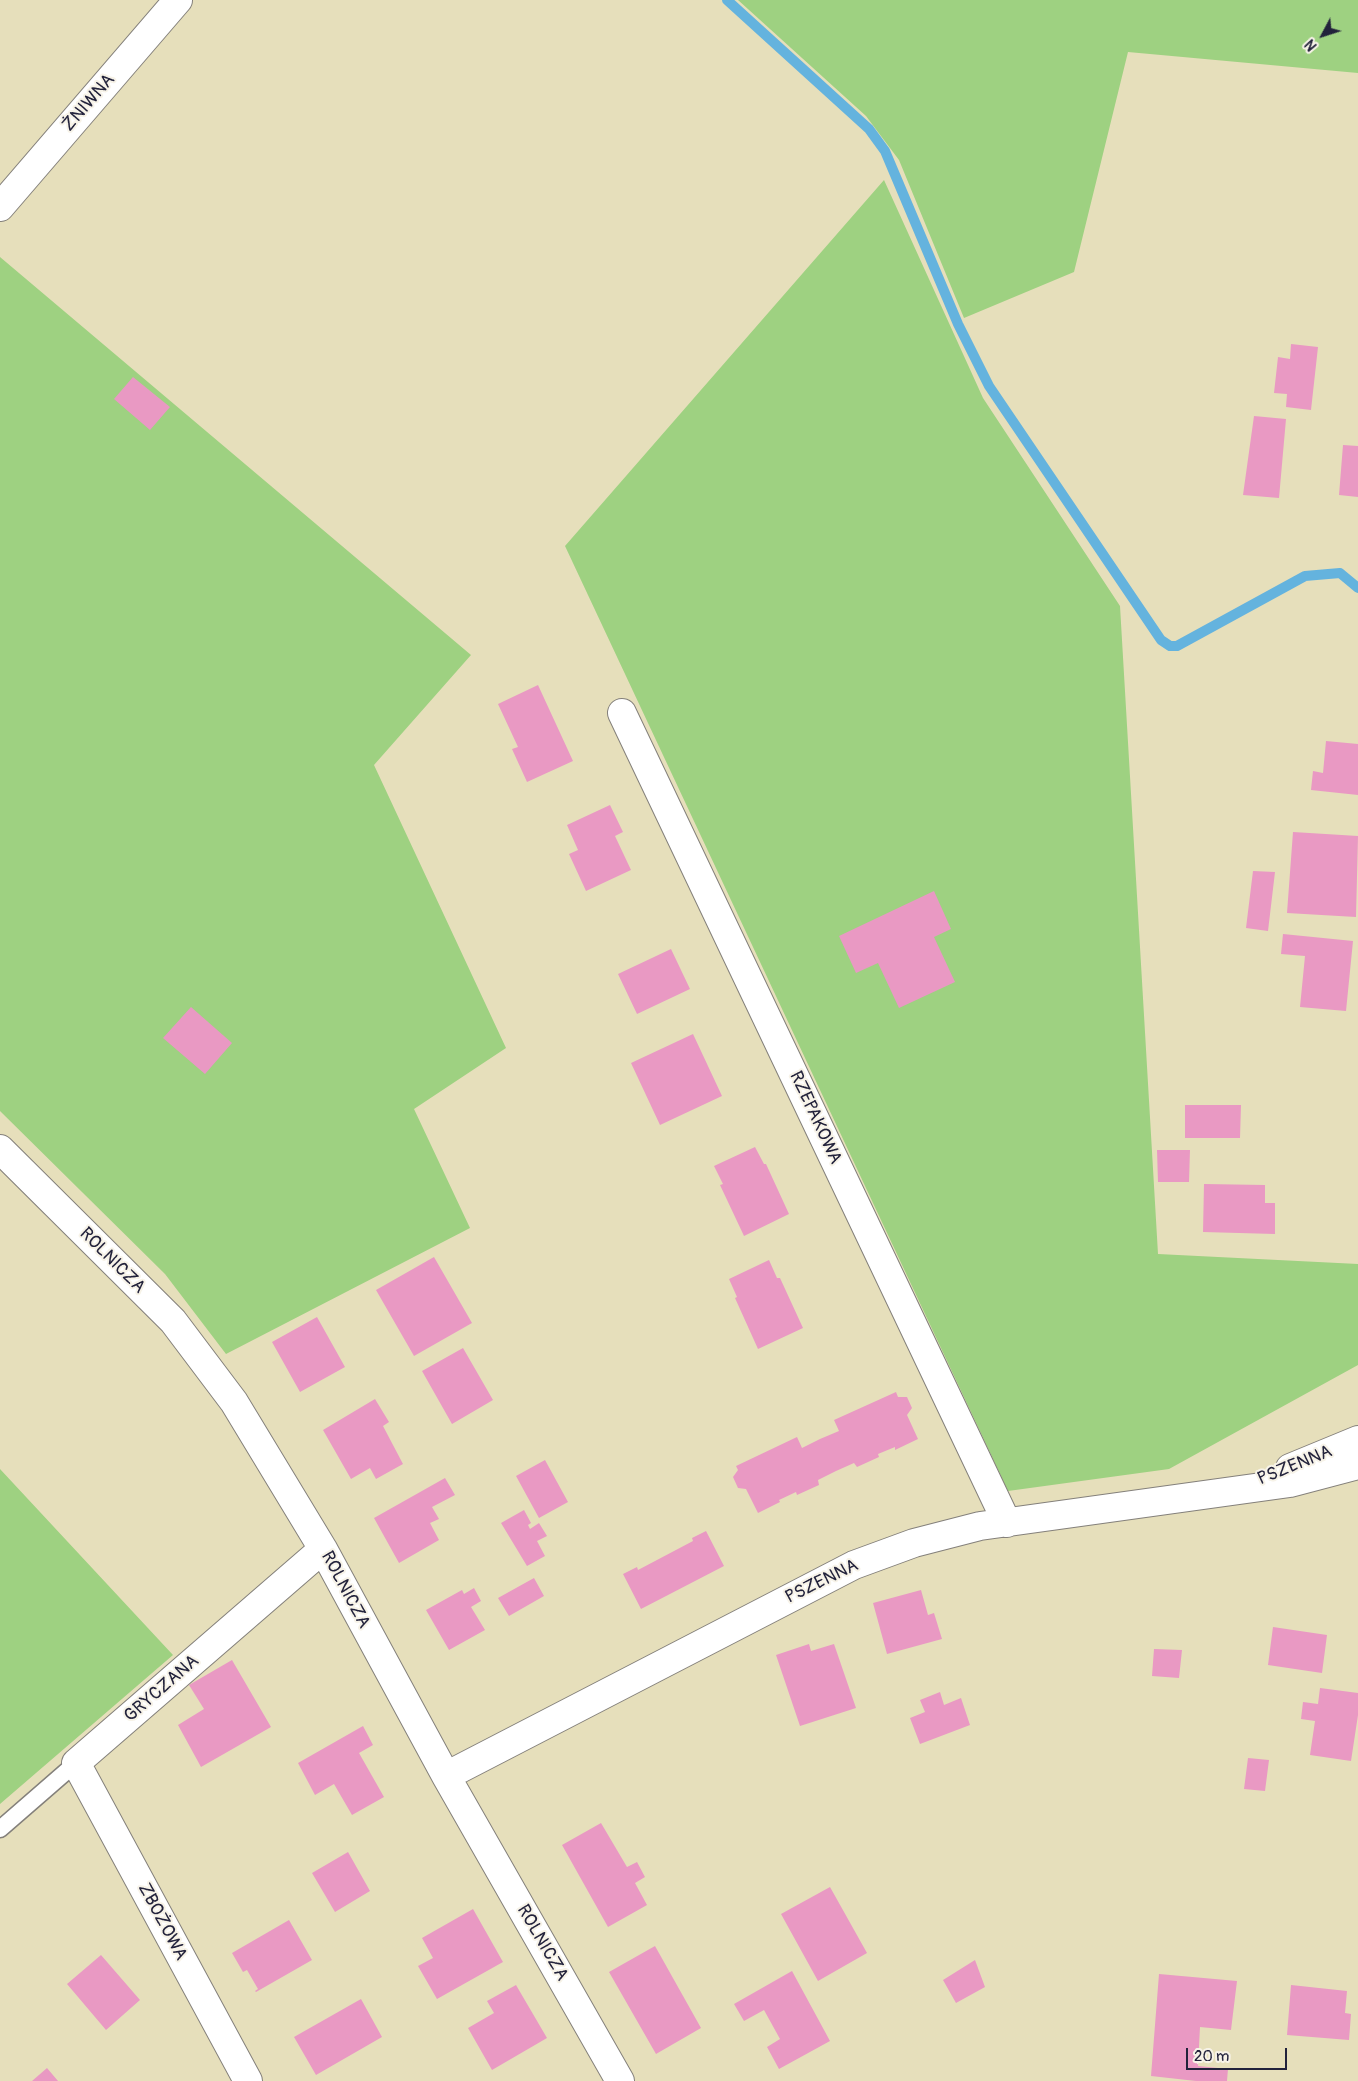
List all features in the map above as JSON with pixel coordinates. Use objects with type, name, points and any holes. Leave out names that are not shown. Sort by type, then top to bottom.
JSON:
[{"type":"street","name":"ŻNIWNA","points":[[0,206],[178,0]]},
{"type":"street","name":"RZEPAKOWA","points":[[622,713],[1007,1523]]},
{"type":"street","name":"ROLNICZA","points":[[0,1149],[173,1321],[234,1402],[323,1549],[446,1776],[620,2081]]},
{"type":"street","name":"PSZENNA","points":[[1232,1492],[1358,1440]]},
{"type":"street","name":"PSZENNA","points":[[446,1776],[854,1565],[914,1543],[980,1526],[1290,1483],[1358,1465]]},
{"type":"street","name":"GRYCZANA","points":[[76,1763],[323,1549]]},
{"type":"street","name":"ZBOŻOWA","points":[[76,1763],[248,2081]]},
{"type":"lane","name":"GRYCZANA","points":[[0,1830],[76,1763]]},
{"type":"green space","points":[[738,0],[1358,0],[1358,73],[1128,52],[1074,272],[964,318],[899,160],[866,116]]},
{"type":"green space","points":[[884,180],[983,398],[1120,606],[1158,1254],[1358,1264],[1358,1365],[1169,1469],[1008,1491],[565,546]]},
{"type":"green space","points":[[0,257],[471,655],[374,765],[506,1048],[414,1109],[470,1228],[226,1354],[165,1274],[0,1111]]},
{"type":"green space","points":[[0,1469],[173,1655],[0,1804]]},
{"type":"building","points":[[1291,344],[1318,347],[1311,410],[1286,407],[1287,394],[1274,393],[1278,357],[1290,359]]},
{"type":"building","points":[[133,377],[170,407],[150,430],[114,399]]},
{"type":"building","points":[[1254,416],[1286,419],[1279,498],[1243,495]]},
{"type":"building","points":[[1343,445],[1358,446],[1358,497],[1339,495]]},
{"type":"building","points":[[538,685],[573,761],[527,782],[512,749],[518,747],[498,704]]},
{"type":"building","points":[[1326,741],[1358,744],[1358,795],[1311,790],[1313,771],[1323,773]]},
{"type":"building","points":[[610,805],[623,832],[615,836],[631,870],[586,891],[569,854],[578,850],[567,825]]},
{"type":"building","points":[[1293,832],[1358,836],[1356,917],[1287,913]]},
{"type":"building","points":[[1253,871],[1275,872],[1268,931],[1246,928]]},
{"type":"building","points":[[934,891],[951,929],[934,937],[955,982],[899,1008],[878,963],[856,973],[839,936]]},
{"type":"building","points":[[1283,934],[1353,941],[1346,1011],[1300,1007],[1305,956],[1281,954]]},
{"type":"building","points":[[671,949],[690,989],[637,1014],[618,974]]},
{"type":"building","points":[[191,1007],[232,1043],[205,1074],[163,1038]]},
{"type":"building","points":[[693,1034],[722,1096],[660,1125],[631,1063]]},
{"type":"building","points":[[1185,1105],[1241,1105],[1240,1138],[1185,1138]]},
{"type":"building","points":[[755,1147],[764,1164],[766,1164],[789,1214],[744,1236],[720,1185],[723,1184],[714,1166]]},
{"type":"building","points":[[1157,1150],[1190,1150],[1189,1182],[1158,1182]]},
{"type":"building","points":[[1204,1184],[1265,1185],[1265,1203],[1275,1203],[1275,1234],[1203,1232]]},
{"type":"building","points":[[434,1257],[472,1323],[414,1356],[376,1290]]},
{"type":"building","points":[[769,1260],[777,1278],[780,1278],[803,1328],[758,1349],[735,1298],[737,1297],[729,1279]]},
{"type":"building","points":[[317,1317],[345,1367],[300,1392],[272,1342]]},
{"type":"building","points":[[463,1348],[493,1400],[452,1424],[422,1371]]},
{"type":"building","points":[[896,1392],[898,1397],[907,1397],[912,1408],[907,1415],[918,1439],[895,1450],[895,1447],[878,1454],[879,1457],[857,1467],[854,1463],[836,1471],[818,1480],[819,1485],[797,1495],[796,1492],[758,1513],[746,1489],[738,1488],[733,1477],[738,1470],[736,1466],[797,1437],[802,1448],[839,1431],[834,1420]]},
{"type":"building","points":[[375,1399],[389,1422],[383,1426],[403,1464],[376,1479],[370,1468],[351,1479],[323,1430]]},
{"type":"building","points":[[545,1460],[568,1502],[539,1518],[516,1476]]},
{"type":"building","points":[[445,1478],[455,1495],[432,1507],[439,1519],[430,1523],[439,1540],[399,1563],[374,1518]]},
{"type":"building","points":[[524,1510],[531,1523],[528,1525],[530,1529],[539,1523],[547,1536],[537,1541],[545,1556],[527,1566],[501,1523]]},
{"type":"building","points":[[706,1531],[724,1566],[641,1609],[623,1574],[637,1567],[638,1570],[693,1541],[692,1538]]},
{"type":"building","points":[[534,1578],[544,1596],[509,1616],[498,1598]]},
{"type":"building","points":[[474,1588],[481,1601],[471,1607],[485,1630],[449,1650],[426,1610],[462,1590],[464,1594]]},
{"type":"building","points":[[921,1590],[928,1615],[934,1613],[942,1639],[887,1654],[873,1603]]},
{"type":"building","points":[[1273,1627],[1327,1635],[1322,1673],[1268,1665]]},
{"type":"building","points":[[809,1644],[811,1651],[834,1644],[856,1708],[800,1726],[776,1655]]},
{"type":"building","points":[[1154,1649],[1182,1650],[1179,1678],[1152,1676]]},
{"type":"building","points":[[232,1660],[271,1727],[201,1767],[178,1725],[204,1709],[189,1685]]},
{"type":"building","points":[[1320,1688],[1358,1693],[1358,1715],[1351,1761],[1310,1755],[1315,1721],[1301,1719],[1303,1702],[1318,1704]]},
{"type":"building","points":[[940,1692],[944,1705],[961,1698],[970,1725],[920,1744],[910,1718],[925,1712],[920,1700]]},
{"type":"building","points":[[363,1726],[373,1745],[359,1753],[384,1797],[352,1815],[334,1784],[315,1795],[298,1763]]},
{"type":"building","points":[[1248,1758],[1269,1760],[1265,1791],[1244,1789]]},
{"type":"building","points":[[601,1823],[627,1867],[637,1862],[645,1877],[635,1883],[647,1905],[608,1927],[562,1845]]},
{"type":"building","points":[[348,1852],[370,1891],[335,1912],[312,1873]]},
{"type":"building","points":[[830,1887],[867,1953],[818,1981],[781,1914]]},
{"type":"building","points":[[473,1909],[503,1962],[437,1999],[418,1966],[433,1958],[422,1938]]},
{"type":"building","points":[[289,1920],[312,1960],[256,1992],[258,1989],[247,1970],[243,1972],[232,1953]]},
{"type":"building","points":[[655,1946],[701,2028],[656,2054],[609,1972]]},
{"type":"building","points":[[101,1955],[140,2000],[106,2030],[67,1984]]},
{"type":"building","points":[[975,1960],[985,1987],[956,2003],[943,1980]]},
{"type":"building","points":[[792,1971],[830,2041],[779,2069],[767,2047],[780,2039],[764,2010],[744,2021],[734,2004]]},
{"type":"building","points":[[1159,1974],[1237,1981],[1231,2030],[1200,2027],[1198,2066],[1228,2069],[1227,2081],[1196,2081],[1151,2076]]},
{"type":"building","points":[[516,1985],[547,2038],[492,2070],[468,2028],[494,2013],[487,2001]]},
{"type":"building","points":[[1291,1985],[1347,1991],[1345,2013],[1351,2014],[1349,2040],[1287,2035]]},
{"type":"building","points":[[361,1999],[382,2037],[316,2075],[294,2037]]},
{"type":"building","points":[[47,2068],[58,2081],[32,2081]]},
{"type":"waterway","points":[[727,0],[869,129],[885,151],[958,324],[989,386],[1161,640],[1170,646],[1177,646],[1305,576],[1340,573],[1358,588]]}]
